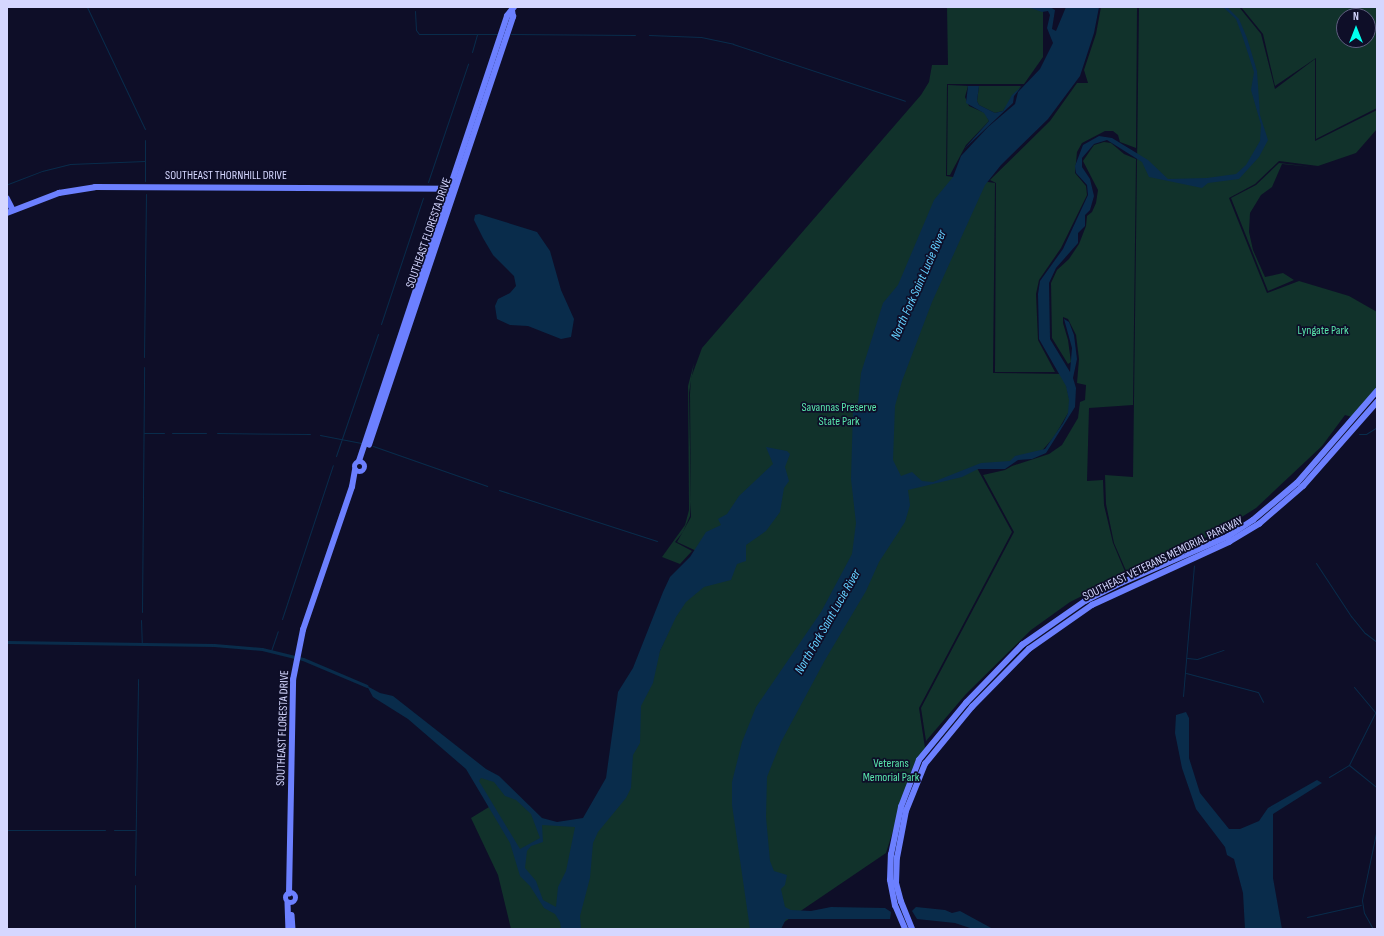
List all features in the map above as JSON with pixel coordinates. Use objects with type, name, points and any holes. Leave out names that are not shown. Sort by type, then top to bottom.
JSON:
[{"type":"street","name":"SOUTHEAST FLORESTA DRIVE","points":[[352,487],[365,468],[361,461],[507,16],[513,9]]},
{"type":"street","name":"SOUTHEAST FLORESTA DRIVE","points":[[291,893],[293,680],[299,649],[352,487],[355,470],[354,464],[361,461],[514,17],[513,9]]},
{"type":"street","name":"SOUTHEAST THORNHILL DRIVE","points":[[7,213],[59,193],[95,187],[450,188]]},
{"type":"street","points":[[7,198],[13,210]]},
{"type":"street","name":"SOUTHEAST VETERANS MEMORIAL PARKWAY","points":[[905,929],[895,906],[890,880],[891,855],[898,820],[912,772],[928,748],[992,674],[1051,623],[1121,583],[1226,537],[1253,520],[1297,483],[1377,391]]},
{"type":"street","name":"SOUTHEAST VETERANS MEMORIAL PARKWAY","points":[[912,929],[901,902],[896,870],[903,830],[913,790],[933,752],[983,695],[1029,649],[1092,605],[1229,542],[1259,524],[1303,486],[1377,402]]},
{"type":"street","points":[[355,470],[361,472]]},
{"type":"street","points":[[290,903],[297,899],[291,893],[286,898],[290,903],[293,929]]},
{"type":"street","points":[[289,929],[290,903]]},
{"type":"green space","name":"Savannas Preserve State Park","points":[[947,7],[1043,7],[1043,57],[1024,84],[947,84],[946,176],[995,183],[993,373],[1064,374],[1071,408],[1054,437],[1040,453],[1003,464],[977,468],[1012,532],[919,708],[925,748],[912,770],[886,853],[774,929],[511,929],[498,875],[471,818],[489,807],[477,783],[477,775],[486,773],[536,817],[555,824],[584,827],[610,799],[621,738],[703,554],[677,542],[691,517],[691,378],[702,348],[921,95],[929,82],[932,65],[948,65]]},
{"type":"green space","points":[[1101,7],[1137,7],[1136,148],[1120,142],[1118,135],[1113,131],[1105,131],[1082,143],[1077,152],[1075,173],[1086,186],[1087,195],[1061,248],[1039,280],[1036,294],[1038,340],[1055,372],[995,372],[996,183],[990,180],[1050,121],[1077,83],[1088,83],[1084,70],[1096,34]]},
{"type":"green space","name":"Lyngate Park","points":[[1139,7],[1239,7],[1261,34],[1275,89],[1315,59],[1315,141],[1377,110],[1377,129],[1356,153],[1318,166],[1279,161],[1255,184],[1229,198],[1267,293],[1299,281],[1349,296],[1377,312],[1377,387],[1352,417],[1345,415],[1322,446],[1256,508],[1218,532],[1127,573],[1114,543],[1106,504],[1105,475],[1133,477]]},
{"type":"green space","points":[[1241,7],[1377,7],[1377,108],[1316,139],[1316,58],[1275,86],[1263,34]]},
{"type":"green space","points":[[948,85],[968,86],[965,97],[969,106],[985,113],[989,121],[966,145],[950,175],[947,175]]},
{"type":"green space","points":[[979,86],[1021,86],[1003,111],[995,113],[979,105],[977,101]]},
{"type":"green space","points":[[1104,142],[1111,143],[1124,154],[1136,159],[1133,405],[1089,408],[1087,481],[1103,480],[1104,505],[1113,543],[1126,574],[1070,602],[1031,630],[966,694],[926,741],[921,708],[1014,532],[983,475],[1005,470],[1012,466],[1049,454],[1062,445],[1078,418],[1080,402],[1085,400],[1086,385],[1077,383],[1079,359],[1076,335],[1068,319],[1063,317],[1071,362],[1068,364],[1052,338],[1051,283],[1057,270],[1069,259],[1079,244],[1086,226],[1087,216],[1092,212],[1096,203],[1098,190],[1083,161],[1094,145]]},
{"type":"green space","points":[[1279,163],[1312,167],[1282,164],[1272,187],[1261,195],[1250,213],[1249,232],[1253,250],[1265,277],[1283,273],[1294,280],[1268,291],[1231,198],[1256,185]]},
{"type":"green space","points":[[694,363],[689,393],[690,516],[683,532],[675,542],[692,551],[680,564],[662,557],[685,525],[689,510],[688,386]]},
{"type":"water","name":"North Fork Saint Lucie River","points":[[1028,7],[1050,7],[1055,10],[1052,29],[1056,31],[1066,7],[1099,7],[1094,33],[1080,76],[1048,119],[1001,165],[985,185],[932,302],[902,381],[895,406],[893,460],[901,476],[912,472],[922,481],[933,482],[981,463],[1010,461],[1015,456],[1045,449],[1063,423],[1068,413],[1069,400],[1066,386],[1039,339],[1038,294],[1040,281],[1063,249],[1088,195],[1087,185],[1076,173],[1075,166],[1083,145],[1099,136],[1112,138],[1148,160],[1168,179],[1207,178],[1236,174],[1246,165],[1260,141],[1261,125],[1251,90],[1254,72],[1236,19],[1223,7],[1227,7],[1239,19],[1247,38],[1257,71],[1260,115],[1268,140],[1259,157],[1239,179],[1208,183],[1202,188],[1149,177],[1142,162],[1107,140],[1094,144],[1082,158],[1082,167],[1090,179],[1094,196],[1090,210],[1085,215],[1085,226],[1078,233],[1078,243],[1056,268],[1049,283],[1050,339],[1070,372],[1072,348],[1064,319],[1069,322],[1074,335],[1077,359],[1073,378],[1076,388],[1075,407],[1046,453],[1032,459],[1018,460],[1005,469],[978,469],[962,477],[908,490],[910,505],[905,522],[879,562],[866,591],[825,660],[781,742],[767,777],[766,817],[770,861],[774,871],[787,875],[785,885],[781,889],[785,907],[791,910],[811,911],[831,907],[885,908],[891,912],[890,919],[786,919],[781,929],[750,929],[732,805],[732,782],[742,742],[756,707],[821,612],[852,554],[856,523],[851,479],[853,411],[858,403],[861,373],[883,303],[898,285],[934,200],[953,177],[961,156],[988,127],[1015,104],[1018,92],[1040,69],[1053,43],[1047,28],[1050,15],[1048,11],[1042,12]]},
{"type":"water","points":[[968,86],[979,86],[977,101],[979,105],[995,113],[1003,111],[1012,95],[1022,86],[1014,96],[1013,103],[964,149],[989,121],[984,113],[966,103]]},
{"type":"water","points":[[479,214],[537,232],[550,251],[561,290],[574,319],[571,337],[561,339],[528,326],[510,325],[497,319],[495,306],[498,299],[510,293],[516,286],[514,276],[493,255],[483,238],[474,220],[475,215]]},
{"type":"water","points":[[766,447],[787,451],[790,454],[785,467],[789,481],[784,488],[780,512],[766,531],[746,545],[746,561],[737,564],[731,580],[704,587],[686,602],[676,617],[660,651],[653,683],[641,706],[640,743],[633,755],[631,788],[626,798],[598,832],[593,843],[590,878],[580,916],[581,929],[561,929],[560,922],[555,914],[544,908],[530,886],[520,876],[510,843],[466,769],[408,719],[373,697],[367,686],[380,693],[393,696],[486,769],[499,776],[542,818],[557,822],[583,818],[606,778],[618,692],[633,668],[670,577],[690,557],[706,532],[721,525],[718,519],[727,514],[739,496],[773,464]],"holes":[[[481,778],[494,782],[505,796],[516,800],[531,814],[540,838],[520,849],[479,781]],[[542,825],[575,827],[566,871],[558,887],[556,907],[543,900],[536,881],[525,868],[527,851],[531,846],[543,842]]]},
{"type":"water","points":[[1186,712],[1189,718],[1189,758],[1200,793],[1229,829],[1240,829],[1259,821],[1268,808],[1317,780],[1322,783],[1273,814],[1273,878],[1282,929],[1245,929],[1243,893],[1234,859],[1227,855],[1225,847],[1196,809],[1182,768],[1175,733],[1176,715]]},
{"type":"water","points":[[916,907],[945,910],[952,913],[960,911],[993,929],[973,929],[955,923],[917,919],[912,911]]},
{"type":"waterway","points":[[87,7],[145,129]]},
{"type":"waterway","points":[[415,11],[416,30],[419,34],[498,34]]},
{"type":"waterway","points":[[511,34],[635,35]]},
{"type":"waterway","points":[[472,52],[477,35]]},
{"type":"waterway","points":[[649,35],[701,37],[733,44],[905,101]]},
{"type":"waterway","points":[[428,182],[468,64]]},
{"type":"waterway","points":[[145,140],[145,181]]},
{"type":"waterway","points":[[8,184],[42,171],[70,164],[145,161]]},
{"type":"waterway","points":[[144,357],[146,194]]},
{"type":"waterway","points":[[381,324],[423,198]]},
{"type":"waterway","points":[[336,456],[378,334]]},
{"type":"waterway","points":[[142,612],[144,367]]},
{"type":"waterway","points":[[1359,434],[1366,434],[1377,427]]},
{"type":"waterway","points":[[144,433],[164,433]]},
{"type":"waterway","points":[[172,433],[206,433]]},
{"type":"waterway","points":[[217,433],[310,434]]},
{"type":"waterway","points":[[320,435],[361,443]]},
{"type":"waterway","points":[[373,446],[487,486]]},
{"type":"waterway","points":[[282,619],[333,465]]},
{"type":"waterway","points":[[499,490],[657,541]]},
{"type":"waterway","points":[[1316,563],[1351,616],[1365,633],[1377,642]]},
{"type":"waterway","points":[[1183,696],[1194,565]]},
{"type":"waterway","points":[[141,620],[142,644]]},
{"type":"waterway","points":[[271,651],[278,631]]},
{"type":"waterway","points":[[7,642],[214,645],[262,649],[303,659],[367,686]]},
{"type":"waterway","points":[[1187,658],[1197,659],[1223,650]]},
{"type":"waterway","points":[[1186,673],[1258,692],[1263,702]]},
{"type":"waterway","points":[[135,875],[138,679]]},
{"type":"waterway","points":[[1354,687],[1375,712]]},
{"type":"waterway","points":[[1377,709],[1349,765],[1377,788]]},
{"type":"waterway","points":[[1329,777],[1349,765]]},
{"type":"waterway","points":[[1271,808],[1277,805]]},
{"type":"waterway","points":[[1373,929],[1364,913],[1362,900],[1377,828]]},
{"type":"waterway","points":[[7,830],[105,830]]},
{"type":"waterway","points":[[114,830],[135,830]]},
{"type":"waterway","points":[[135,885],[135,929]]},
{"type":"waterway","points":[[1307,917],[1361,905]]},
{"type":"park label","name":"Veterans Memorial Park","points":[[891,771]]}]
